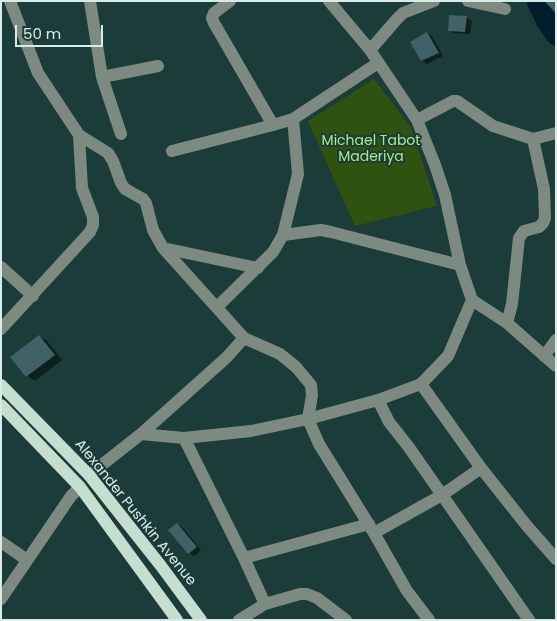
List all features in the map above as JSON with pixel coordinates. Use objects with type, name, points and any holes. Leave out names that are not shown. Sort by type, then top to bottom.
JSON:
[{"type":"main road","name":"Alexander Pushkin Avenue","points":[[1,385],[89,476],[162,566],[201,620]]},
{"type":"main road","name":"Alexander Pushkin Avenue","points":[[1,405],[80,488],[177,620]]},
{"type":"street","points":[[10,1],[38,73],[79,135],[108,153],[113,161],[121,184],[125,189],[146,202],[153,230],[163,248],[244,338],[280,354],[296,367],[311,385],[312,395],[308,419],[318,444],[372,528],[407,592],[429,620]]},
{"type":"street","points":[[90,1],[102,77],[121,134]]},
{"type":"street","points":[[230,1],[214,13],[212,18],[273,125]]},
{"type":"street","points":[[329,1],[370,50],[417,120],[445,195],[460,265],[472,300],[507,323],[556,366]]},
{"type":"street","points":[[370,50],[403,13],[434,1]]},
{"type":"street","points":[[468,1],[505,9]]},
{"type":"street","points":[[172,150],[273,125],[293,118],[378,63]]},
{"type":"street","points":[[102,77],[158,66]]},
{"type":"street","points":[[417,120],[453,101],[457,101],[493,126],[533,139],[556,133]]},
{"type":"street","points":[[218,307],[273,252],[283,235],[298,174],[293,118]]},
{"type":"street","points":[[1,329],[90,232],[93,225],[93,217],[82,188],[79,135]]},
{"type":"street","points":[[507,323],[512,304],[519,238],[524,231],[539,227],[545,218],[544,189],[533,139]]},
{"type":"street","points":[[283,235],[320,230],[460,265]]},
{"type":"street","points":[[163,248],[258,268]]},
{"type":"street","points":[[1,267],[33,296]]},
{"type":"street","points":[[141,434],[184,438],[251,431],[308,419],[378,400],[421,384],[448,356],[472,300]]},
{"type":"street","points":[[89,476],[141,434],[226,358],[244,338]]},
{"type":"street","points":[[544,356],[556,340]]},
{"type":"street","points":[[421,384],[480,468],[556,559]]},
{"type":"street","points":[[378,400],[389,422],[530,620]]},
{"type":"street","points":[[184,438],[265,604]]},
{"type":"street","points":[[244,558],[372,528],[442,495],[480,468]]},
{"type":"street","points":[[1,599],[71,496],[80,488]]},
{"type":"street","points":[[1,542],[27,560]]},
{"type":"street","points":[[239,620],[265,604],[300,594],[307,594],[317,598],[346,620]]},
{"type":"green space","name":"Michael Tabot Maderiya","points":[[374,79],[411,127],[437,206],[355,226],[308,121]]},
{"type":"building","points":[[544,1],[556,1],[556,13]]},
{"type":"building","points":[[449,15],[467,16],[465,32],[448,31]]},
{"type":"building","points":[[427,32],[439,53],[421,61],[410,42]]},
{"type":"building","points":[[39,335],[55,355],[26,377],[10,357]]},
{"type":"building","points":[[177,523],[197,547],[188,554],[168,530]]},
{"type":"waterway","points":[[537,1],[556,35]]}]
